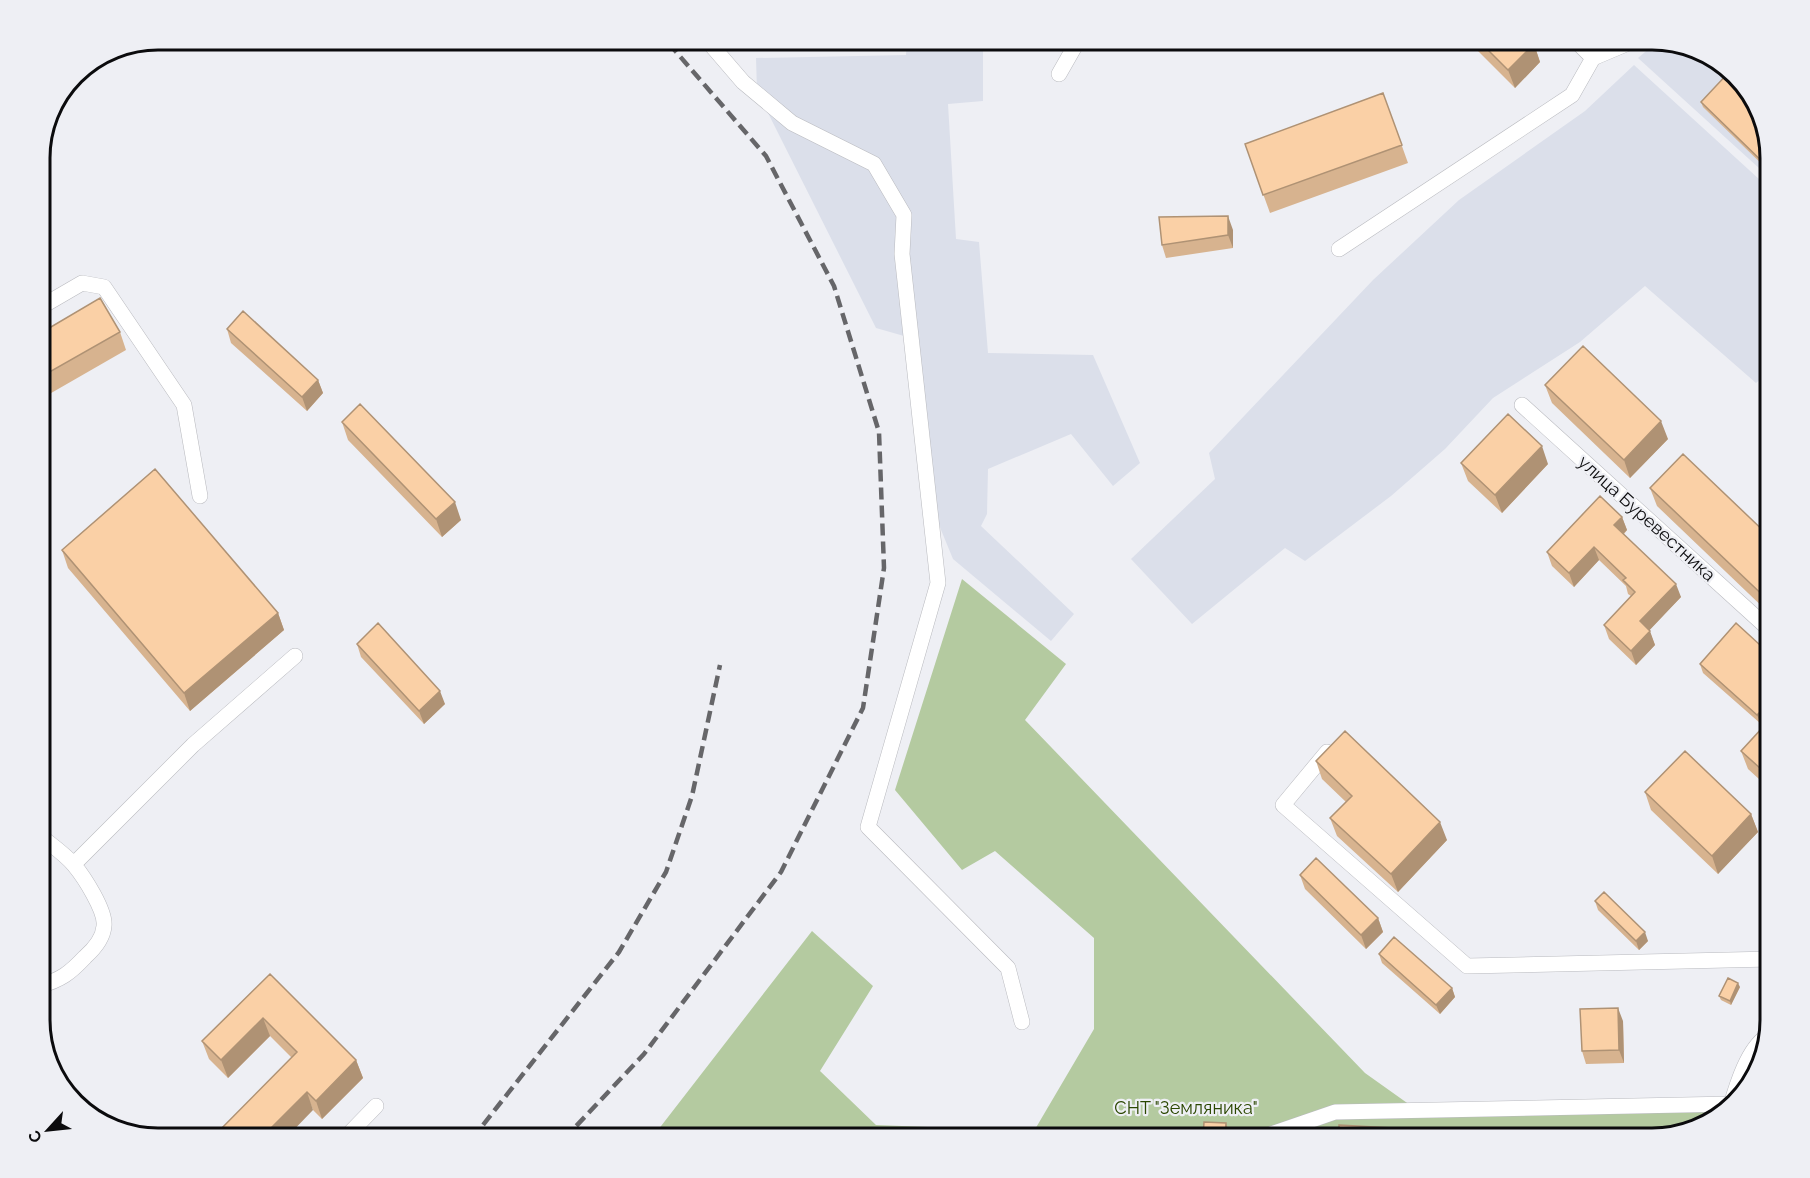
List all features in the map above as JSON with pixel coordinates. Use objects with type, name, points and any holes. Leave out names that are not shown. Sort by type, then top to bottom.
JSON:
[{"type":"street","points":[[715,50],[743,82],[792,123],[874,164],[904,215],[902,254],[938,583],[868,827],[1008,968],[1022,1023]]},
{"type":"street","points":[[1059,74],[1073,50]]},
{"type":"street","points":[[1585,50],[1593,58]]},
{"type":"street","points":[[1339,249],[1572,95],[1593,58],[1612,50]]},
{"type":"street","points":[[50,302],[82,283],[104,288],[184,405],[200,496]]},
{"type":"street","name":"улица Буревестника","points":[[1522,405],[1760,621]]},
{"type":"street","points":[[74,864],[193,745],[295,656]]},
{"type":"street","points":[[1328,752],[1283,805],[1467,966],[1760,959]]},
{"type":"street","points":[[50,844],[74,864],[99,904],[105,924],[103,934],[94,949],[71,972],[50,983]]},
{"type":"street","points":[[1736,1089],[1741,1074],[1758,1045]]},
{"type":"street","points":[[1286,1129],[1335,1112],[1720,1105]]},
{"type":"street","points":[[354,1129],[376,1106]]},
{"type":"shaded area","points":[[906,50],[983,50],[983,101],[948,104],[956,239],[979,242],[988,353],[1093,355],[1140,463],[1113,486],[1071,434],[988,469],[987,514],[981,526],[1074,614],[1051,641],[953,559],[932,508],[918,340],[876,328],[757,91],[756,58],[906,55]]},
{"type":"shaded area","points":[[1647,50],[1667,50],[1687,55],[1724,76],[1746,103],[1752,116],[1760,143],[1760,169],[1638,58]]},
{"type":"shaded area","points":[[1634,65],[1760,180],[1760,380],[1756,383],[1645,286],[1580,342],[1493,398],[1445,449],[1391,496],[1305,561],[1285,548],[1192,624],[1131,559],[1215,479],[1209,453],[1373,280],[1459,200],[1585,111]]},
{"type":"green space","name":"СНТ \"Земляника\"","points":[[962,579],[1066,664],[1025,720],[1365,1073],[1417,1110],[1711,1111],[1687,1123],[1653,1129],[1035,1129],[1094,1029],[1094,938],[995,851],[962,870],[895,790]]},
{"type":"green space","points":[[812,931],[873,986],[820,1071],[876,1125],[981,1129],[659,1129]]},
{"type":"building","points":[[1488,50],[1528,50],[1508,70]]},
{"type":"building","points":[[1725,77],[1746,103],[1752,116],[1760,143],[1760,159],[1701,102]]},
{"type":"building","points":[[1383,93],[1402,145],[1263,195],[1245,144]]},
{"type":"building","points":[[1228,216],[1228,235],[1162,245],[1159,217]]},
{"type":"building","points":[[100,298],[120,332],[50,372],[50,328]]},
{"type":"building","points":[[243,311],[318,380],[302,397],[227,329]]},
{"type":"building","points":[[1583,346],[1661,421],[1624,460],[1545,385]]},
{"type":"building","points":[[360,404],[455,502],[436,519],[342,422]]},
{"type":"building","points":[[1508,414],[1542,446],[1495,495],[1461,463]]},
{"type":"building","points":[[1683,454],[1760,528],[1760,593],[1650,488]]},
{"type":"building","points":[[155,469],[278,613],[184,693],[62,550]]},
{"type":"building","points":[[1600,496],[1622,517],[1614,525],[1676,584],[1640,621],[1650,631],[1631,651],[1604,625],[1635,592],[1623,580],[1626,578],[1594,547],[1569,573],[1547,552]]},
{"type":"building","points":[[378,623],[440,691],[419,711],[357,644]]},
{"type":"building","points":[[1736,623],[1760,645],[1760,712],[1757,715],[1700,664]]},
{"type":"building","points":[[1760,730],[1760,768],[1741,751]]},
{"type":"building","points":[[1345,731],[1440,822],[1391,874],[1330,818],[1352,796],[1316,761]]},
{"type":"building","points":[[1685,751],[1751,814],[1712,856],[1645,792]]},
{"type":"building","points":[[1316,858],[1378,918],[1361,935],[1300,875]]},
{"type":"building","points":[[1604,892],[1645,932],[1636,941],[1595,901]]},
{"type":"building","points":[[1394,937],[1452,988],[1436,1005],[1379,954]]},
{"type":"building","points":[[270,974],[356,1060],[316,1101],[307,1092],[270,1129],[221,1129],[297,1052],[263,1018],[221,1060],[202,1041]]},
{"type":"building","points":[[1728,978],[1738,983],[1730,1001],[1719,996]]},
{"type":"building","points":[[1618,1008],[1619,1050],[1582,1051],[1580,1009]]},
{"type":"building","points":[[1204,1122],[1226,1123],[1226,1129],[1204,1129]]},
{"type":"building","points":[[1339,1125],[1392,1128],[1392,1129],[1339,1129]]},
{"type":"railway","points":[[573,1129],[644,1054],[781,872],[863,708],[884,568],[879,432],[834,286],[766,156],[674,50]]},
{"type":"railway","points":[[480,1129],[619,952],[666,872],[692,796],[720,665]]}]
